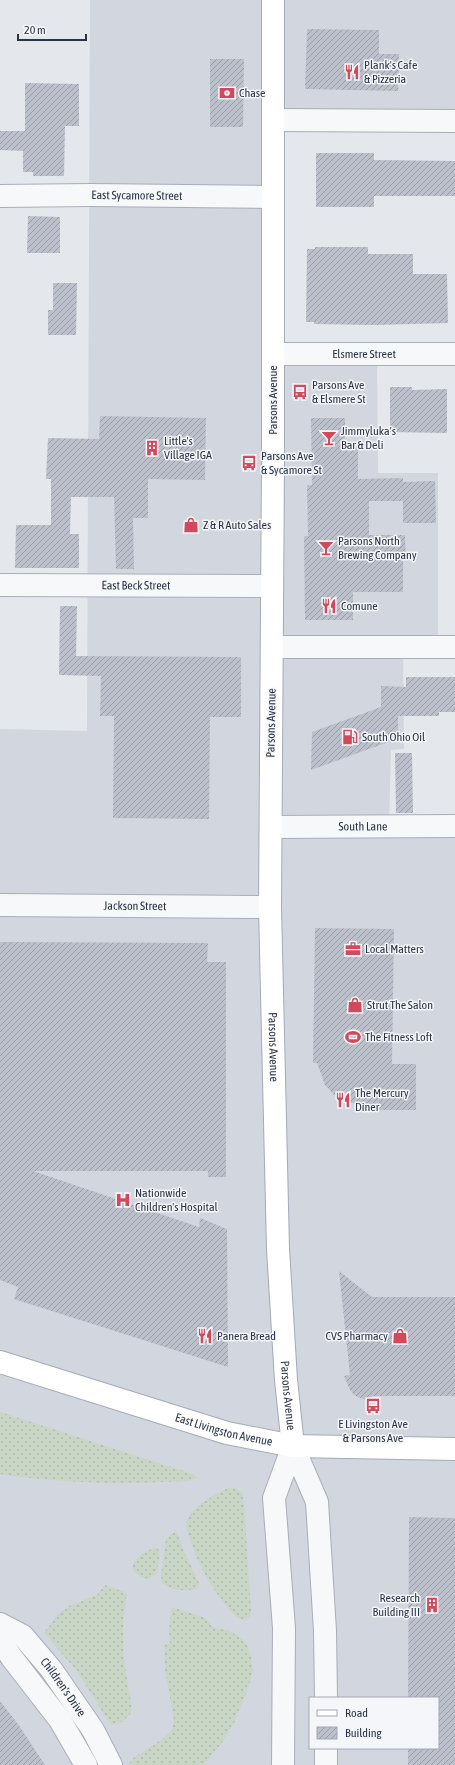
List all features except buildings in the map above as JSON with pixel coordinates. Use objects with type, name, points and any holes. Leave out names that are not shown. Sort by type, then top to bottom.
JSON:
[{"type":"main road","name":"Parsons Avenue","points":[[273,0],[274,120],[270,908],[278,1249],[286,1380],[294,1446]]},
{"type":"main road","name":"East Livingston Avenue","points":[[0,1362],[226,1433],[294,1446],[455,1449]]},
{"type":"street","points":[[274,120],[455,121]]},
{"type":"street","name":"East Sycamore Street","points":[[0,196],[90,195],[273,197]]},
{"type":"street","name":"Elsmere Street","points":[[273,354],[455,354]]},
{"type":"street","name":"East Beck Street","points":[[0,586],[272,586]]},
{"type":"street","points":[[272,646],[455,647]]},
{"type":"street","name":"South Lane","points":[[271,827],[455,826]]},
{"type":"street","name":"Jackson Street","points":[[0,905],[270,908]]},
{"type":"street","name":"Parsons Avenue","points":[[294,1446],[317,1502],[325,1631],[326,1697]]},
{"type":"street","name":"Parsons Avenue","points":[[283,1765],[284,1628],[274,1498],[294,1446]]},
{"type":"street","name":"Children's Drive","points":[[0,1624],[23,1636],[51,1669],[93,1730],[111,1765]]},
{"type":"street","name":"Children's Drive","points":[[0,1640],[60,1720],[86,1765]]},
{"type":"street","points":[[326,1749],[326,1765]]},
{"type":"shaded area","points":[[90,0],[455,0],[455,118],[272,119],[277,350],[377,355],[378,473],[438,473],[438,648],[403,649],[404,749],[391,750],[389,825],[455,825],[455,1765],[0,1765],[0,729],[87,731]]},
{"type":"green space","points":[[0,1412],[193,1474],[197,1478],[188,1481],[141,1483],[47,1480],[0,1474]]},
{"type":"green space","points":[[227,1488],[236,1488],[242,1493],[244,1504],[251,1611],[250,1617],[243,1619],[234,1615],[221,1600],[208,1580],[193,1549],[186,1526],[191,1513],[196,1508]]},
{"type":"green space","points":[[174,1532],[177,1533],[199,1583],[198,1588],[195,1590],[174,1589],[162,1582],[161,1575],[166,1539]]},
{"type":"green space","points":[[154,1548],[158,1548],[160,1557],[156,1574],[150,1579],[141,1577],[135,1573],[133,1564],[141,1555]]},
{"type":"green space","points":[[105,1585],[127,1593],[124,1617],[123,1650],[132,1711],[123,1721],[118,1724],[111,1725],[76,1670],[44,1633],[58,1614],[69,1606],[97,1595]]},
{"type":"green space","points":[[172,1607],[206,1618],[211,1625],[218,1629],[228,1630],[246,1642],[251,1656],[253,1671],[235,1721],[221,1744],[203,1765],[128,1765],[133,1758],[161,1740],[172,1730],[174,1720],[165,1670],[164,1644],[170,1644],[169,1629]]},
{"type":"place","name":"Plank's Cafe & Pizzeria","points":[[352,72]]},
{"type":"place","name":"Chase","points":[[227,93]]},
{"type":"place","name":"Parsons Ave & Elsmere St","points":[[300,392]]},
{"type":"place","name":"Jimmyluka's Bar & Deli","points":[[329,438]]},
{"type":"place","name":"Little's Village IGA","points":[[152,448]]},
{"type":"place","name":"Parsons Ave & Sycamore St","points":[[249,463]]},
{"type":"place","name":"Z & R Auto Sales","points":[[191,525]]},
{"type":"place","name":"Parsons North Brewing Company","points":[[326,548]]},
{"type":"place","name":"Comune","points":[[329,606]]},
{"type":"place","name":"South Ohio Oil","points":[[350,737]]},
{"type":"place","name":"Local Matters","points":[[353,949]]},
{"type":"place","name":"Strut The Salon","points":[[355,1005]]},
{"type":"place","name":"The Fitness Loft","points":[[353,1037]]},
{"type":"place","name":"The Mercury Diner","points":[[343,1100]]},
{"type":"place","name":"Nationwide Children's Hospital","points":[[123,1200]]},
{"type":"place","name":"Panera Bread","points":[[205,1336]]},
{"type":"place","name":"CVS Pharmacy","points":[[400,1336]]},
{"type":"place","name":"E Livingston Ave & Parsons Ave","points":[[373,1406]]},
{"type":"place","name":"Research Building III","points":[[432,1605]]}]
